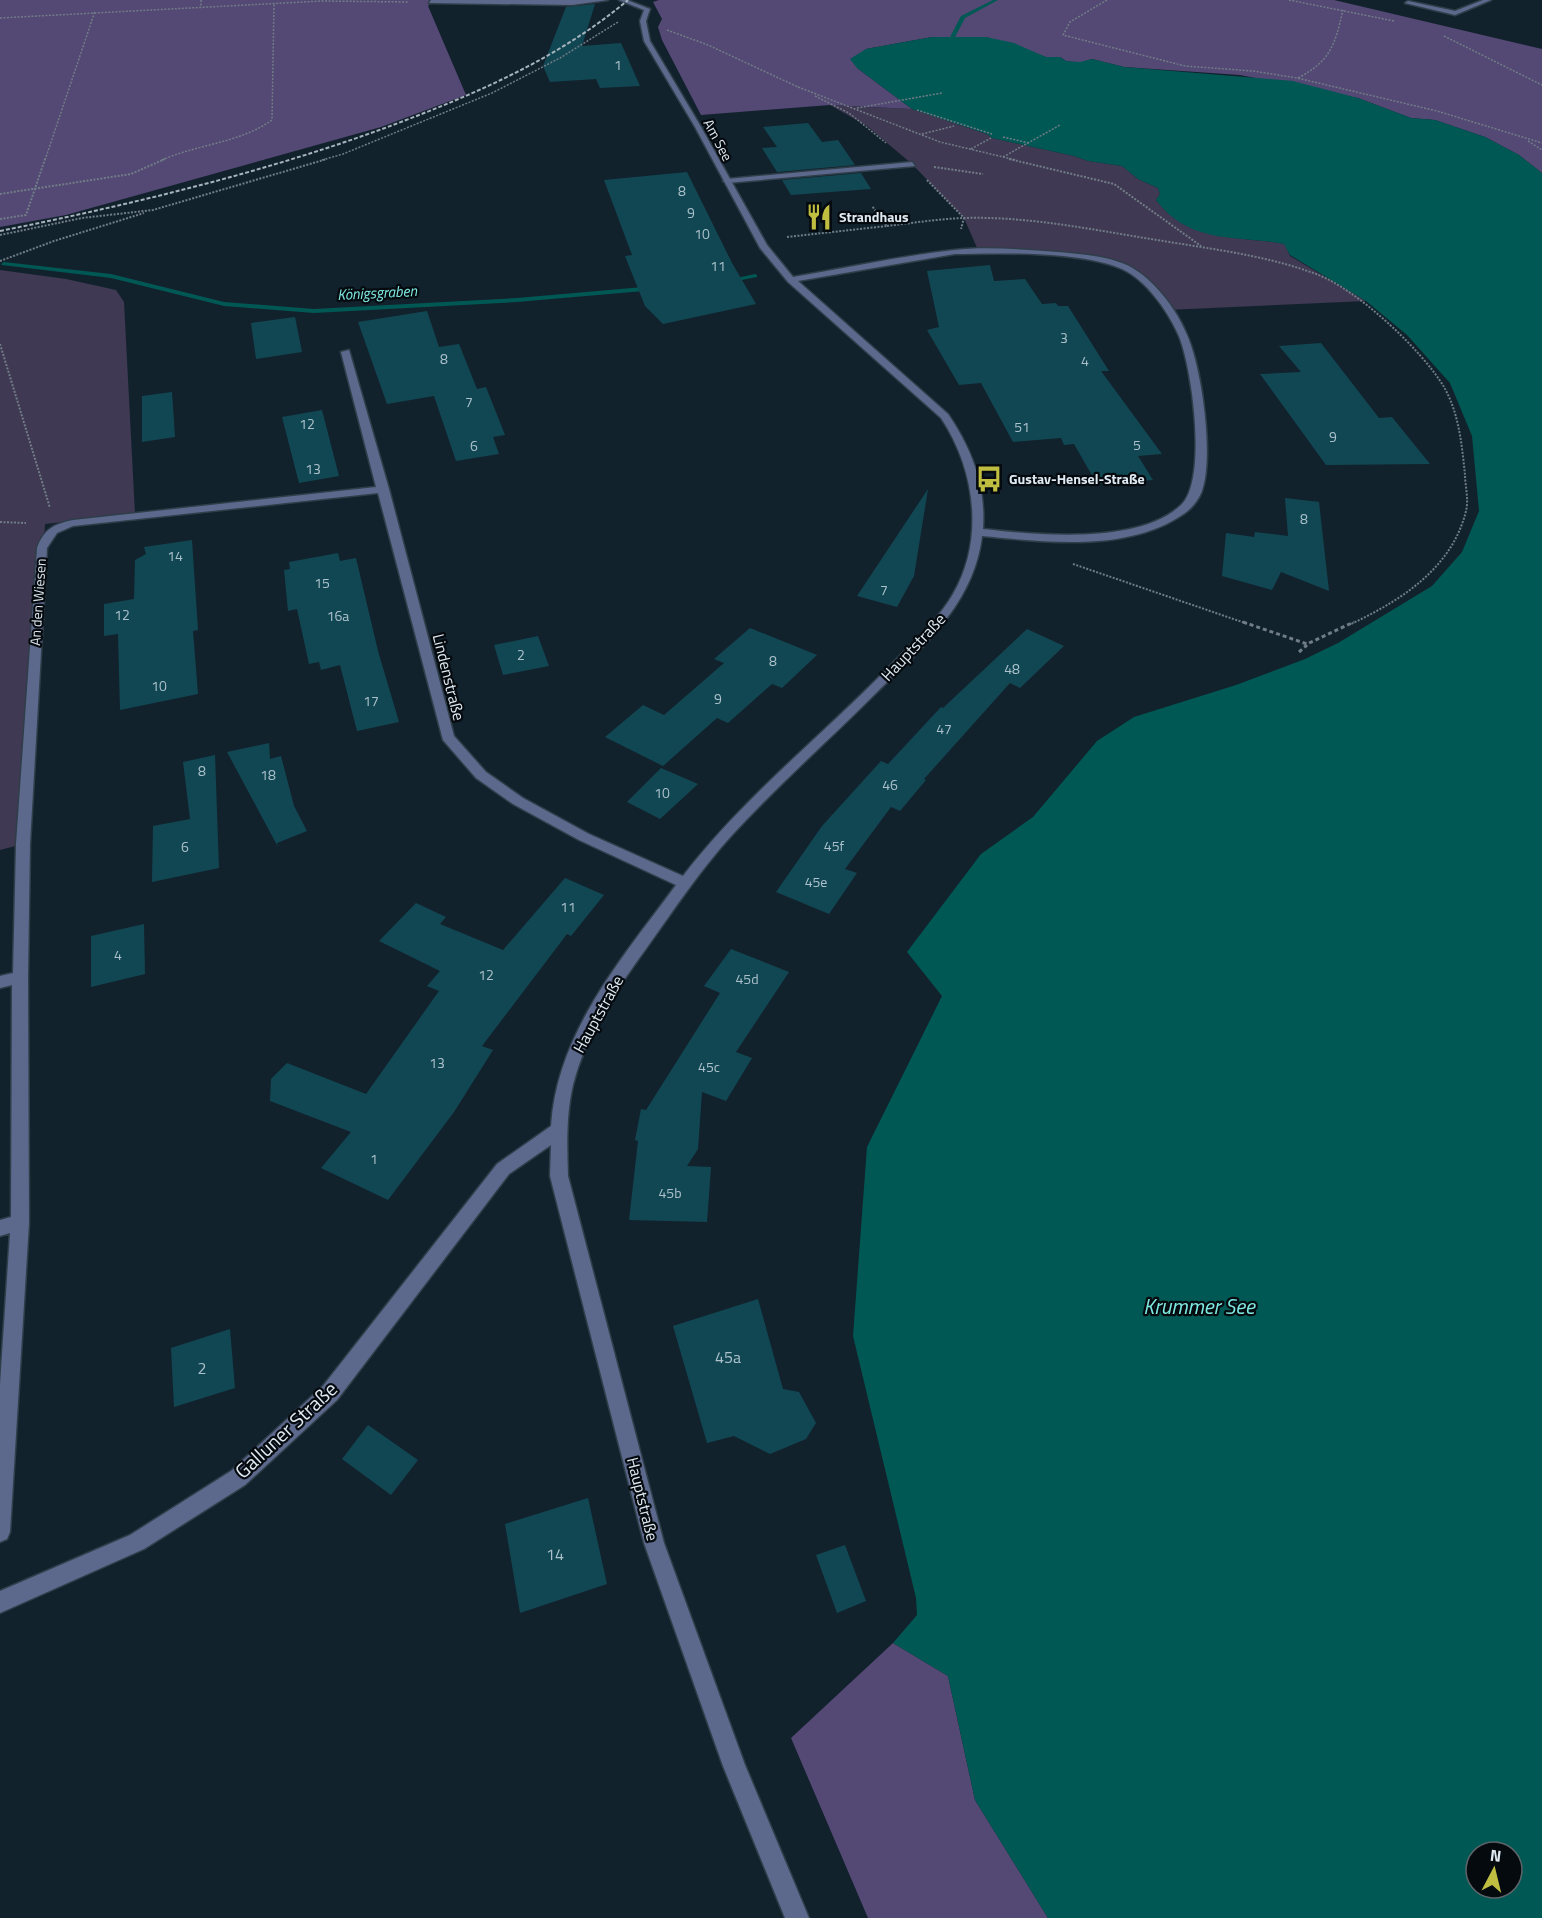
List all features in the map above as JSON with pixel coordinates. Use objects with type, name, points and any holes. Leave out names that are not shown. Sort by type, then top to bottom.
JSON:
[{"type":"street","points":[[431,2],[572,3],[605,0]]},
{"type":"street","name":"Am See","points":[[622,0],[647,9],[643,21],[647,40],[759,240],[775,263],[791,280]]},
{"type":"street","points":[[1408,3],[1455,13],[1488,0]]},
{"type":"street","points":[[727,181],[912,164]]},
{"type":"street","points":[[791,280],[978,250],[1060,256],[1113,263],[1141,278],[1181,333],[1190,356],[1196,392],[1201,470],[1196,493],[1183,510],[1155,525],[1120,533],[1077,537],[1032,537],[976,532]]},
{"type":"street","name":"Hauptstraße","points":[[791,280],[895,369],[945,416],[959,434],[968,454],[975,483],[976,532],[972,563],[958,594],[948,609],[899,664],[728,831],[608,988],[578,1045],[565,1085],[559,1130],[559,1176],[654,1543],[734,1766],[797,1918]]},
{"type":"street","name":"Lindenstraße","points":[[345,352],[384,489],[448,737],[482,775],[518,801],[584,837],[686,883]]},
{"type":"street","points":[[56,526],[384,489]]},
{"type":"street","name":"An den Wiesen","points":[[0,1532],[20,1223],[20,977],[23,844],[42,548],[47,534],[56,526]]},
{"type":"street","points":[[0,982],[20,977]]},
{"type":"street","name":"Galluner Straße","points":[[0,1602],[137,1542],[238,1478],[330,1393],[503,1169],[559,1130]]},
{"type":"street","points":[[0,1228],[20,1223]]},
{"type":"path","points":[[201,0],[201,6]]},
{"type":"path","points":[[1107,0],[1070,22],[1063,35],[1185,66],[1253,71],[1297,78],[1437,111],[1542,143]]},
{"type":"path","points":[[1289,0],[1398,21]]},
{"type":"path","points":[[0,18],[95,11],[322,1],[431,2]]},
{"type":"path","points":[[0,194],[131,174],[185,150],[255,132],[272,120],[274,3]]},
{"type":"path","points":[[1297,78],[1316,70],[1334,48],[1343,10]]},
{"type":"path","points":[[0,219],[26,215],[95,11]]},
{"type":"path","points":[[0,261],[37,244],[87,233],[153,210],[343,154],[502,88],[560,58],[617,22]]},
{"type":"path","points":[[665,29],[708,45],[849,113],[912,164],[964,218],[955,252]]},
{"type":"path","points":[[1439,33],[1542,85]]},
{"type":"path","points":[[798,87],[922,134],[970,149],[1114,184],[1203,247],[1266,258],[1319,275],[1357,298],[1401,336],[1427,363],[1445,389],[1462,439],[1467,509],[1451,549],[1423,582],[1370,615],[1307,645],[1299,652]]},
{"type":"path","points":[[855,109],[942,93]]},
{"type":"path","points":[[917,110],[992,134]]},
{"type":"path","points":[[1003,157],[1060,125]]},
{"type":"path","points":[[922,134],[954,126]]},
{"type":"path","points":[[1003,137],[1029,143]]},
{"type":"path","points":[[970,149],[991,138]]},
{"type":"path","points":[[1524,138],[1542,150]]},
{"type":"path","points":[[912,164],[983,174]]},
{"type":"path","points":[[759,240],[887,226],[872,206]]},
{"type":"path","points":[[0,235],[82,218],[153,210]]},
{"type":"path","points":[[0,344],[56,526]]},
{"type":"path","points":[[1073,564],[1307,645]]},
{"type":"shaded area","points":[[0,0],[586,0],[433,1],[428,6],[466,95],[381,127],[66,215],[0,227]]},
{"type":"shaded area","points":[[659,0],[1334,0],[1542,49],[1542,173],[1519,155],[1485,137],[1435,120],[1411,118],[1358,98],[1240,75],[1124,67],[1092,59],[1080,63],[1066,61],[1060,57],[1046,57],[986,37],[932,37],[866,49],[857,68],[912,109],[830,105],[701,115],[662,40],[658,27],[662,19],[653,2]]},
{"type":"shaded area","points":[[830,105],[912,109],[987,134],[992,138],[1088,161],[1122,166],[1138,179],[1158,188],[1160,194],[1156,200],[1169,214],[1184,224],[1215,235],[1285,244],[1290,256],[1366,301],[1166,310],[1144,281],[1106,262],[1062,255],[978,250],[964,218],[912,164],[867,126]]},
{"type":"shaded area","points":[[0,270],[66,279],[116,290],[124,302],[135,514],[45,524],[23,844],[0,850]]},
{"type":"shaded area","points":[[893,1643],[948,1676],[975,1800],[1048,1918],[868,1918],[791,1738]]},
{"type":"water","name":"Krummer See","points":[[932,37],[986,37],[1014,43],[1046,57],[1060,57],[1066,61],[1080,62],[1092,59],[1124,67],[1293,81],[1358,98],[1411,118],[1435,120],[1485,137],[1519,155],[1542,173],[1542,1918],[1048,1918],[975,1800],[948,1676],[893,1643],[917,1615],[916,1598],[853,1336],[867,1147],[942,996],[907,952],[981,854],[1033,817],[1097,741],[1134,717],[1236,685],[1305,659],[1338,643],[1432,586],[1462,552],[1479,511],[1472,436],[1450,383],[1407,335],[1366,301],[1290,255],[1284,244],[1215,235],[1184,225],[1156,200],[1160,194],[1158,188],[1138,179],[1122,166],[1088,161],[992,138],[987,134],[912,109],[857,68],[850,59],[866,49]]},
{"type":"building","points":[[595,4],[582,46],[621,43],[640,86],[600,88],[596,79],[550,82],[543,66],[566,7]]},
{"type":"building","points":[[808,123],[822,142],[838,140],[855,165],[777,172],[762,148],[777,147],[763,127]]},
{"type":"building","points":[[687,172],[732,263],[756,304],[663,324],[645,306],[625,256],[632,255],[604,180]]},
{"type":"building","points":[[861,173],[871,189],[791,195],[782,180]]},
{"type":"building","points":[[990,265],[994,281],[1025,279],[1042,304],[1056,303],[1058,306],[1068,306],[1109,371],[1101,371],[1162,454],[1138,456],[1153,480],[1097,484],[1074,444],[1064,445],[1061,438],[1013,442],[981,383],[959,385],[927,330],[939,327],[927,271]]},
{"type":"building","points":[[427,311],[439,347],[459,344],[477,389],[486,387],[505,435],[493,437],[499,454],[456,461],[434,396],[387,404],[358,322]]},
{"type":"building","points":[[295,317],[302,352],[256,359],[251,323]]},
{"type":"building","points":[[1321,343],[1379,418],[1392,417],[1430,464],[1326,465],[1260,374],[1301,372],[1279,346]]},
{"type":"building","points":[[172,392],[175,437],[142,442],[142,396]]},
{"type":"building","points":[[322,410],[339,476],[299,483],[282,417]]},
{"type":"building","points":[[928,489],[914,576],[897,607],[857,596]]},
{"type":"building","points":[[1285,498],[1319,502],[1329,591],[1281,572],[1272,590],[1222,576],[1226,533],[1254,537],[1255,532],[1288,536]]},
{"type":"building","points":[[192,540],[198,630],[193,631],[198,694],[120,710],[118,634],[104,636],[104,604],[134,599],[135,560],[146,554],[144,547]]},
{"type":"building","points":[[338,553],[340,561],[356,558],[378,651],[399,722],[357,731],[340,665],[321,670],[319,662],[309,664],[297,609],[288,611],[284,570],[290,569],[289,562]]},
{"type":"building","points":[[750,628],[817,655],[782,688],[772,684],[728,723],[717,718],[663,766],[605,737],[643,705],[664,715],[724,663],[714,659]]},
{"type":"building","points":[[1027,629],[1064,646],[1020,688],[1010,683],[924,779],[926,780],[900,811],[891,807],[845,869],[857,873],[829,914],[776,892],[822,826],[881,761],[888,764],[941,707],[943,708]]},
{"type":"building","points":[[538,636],[549,666],[503,675],[494,645]]},
{"type":"building","points":[[269,743],[270,759],[281,756],[294,806],[307,831],[277,843],[278,847],[227,752]]},
{"type":"building","points":[[215,755],[219,868],[152,882],[153,826],[190,819],[183,762]]},
{"type":"building","points":[[661,768],[698,784],[660,819],[627,802]]},
{"type":"building","points":[[565,878],[604,895],[571,936],[567,934],[482,1046],[493,1050],[454,1112],[388,1200],[321,1168],[351,1132],[270,1101],[271,1079],[287,1063],[366,1094],[439,991],[427,986],[440,971],[379,941],[416,903],[446,917],[440,924],[503,950]]},
{"type":"building","points":[[144,924],[145,974],[91,987],[91,936]]},
{"type":"building","points":[[731,949],[789,972],[736,1052],[752,1058],[726,1101],[702,1092],[698,1149],[687,1166],[711,1167],[707,1222],[629,1220],[638,1141],[635,1140],[641,1109],[646,1110],[720,993],[704,986]]},
{"type":"building","points":[[758,1299],[783,1389],[799,1392],[816,1423],[806,1439],[770,1454],[734,1436],[707,1443],[673,1326]]},
{"type":"building","points":[[230,1329],[235,1388],[174,1407],[171,1348]]},
{"type":"building","points":[[368,1425],[418,1460],[391,1495],[342,1459]]},
{"type":"building","points":[[588,1498],[607,1584],[520,1613],[505,1524]]},
{"type":"building","points":[[845,1545],[866,1601],[837,1613],[816,1555]]},
{"type":"waterway","points":[[963,48],[952,37],[963,17],[996,0]]},
{"type":"waterway","name":"Königsgraben","points":[[4,264],[111,276],[224,304],[314,311],[517,300],[655,288]]},
{"type":"waterway","name":"Königsgraben","points":[[726,281],[755,276]]},
{"type":"railway","points":[[0,231],[199,186],[297,158],[393,125],[487,87],[546,57],[602,21],[628,0]]},
{"type":"place","name":"Strandhaus","points":[[819,217]]},
{"type":"place","name":"Gustav-Hensel-Straße","points":[[989,479]]}]
